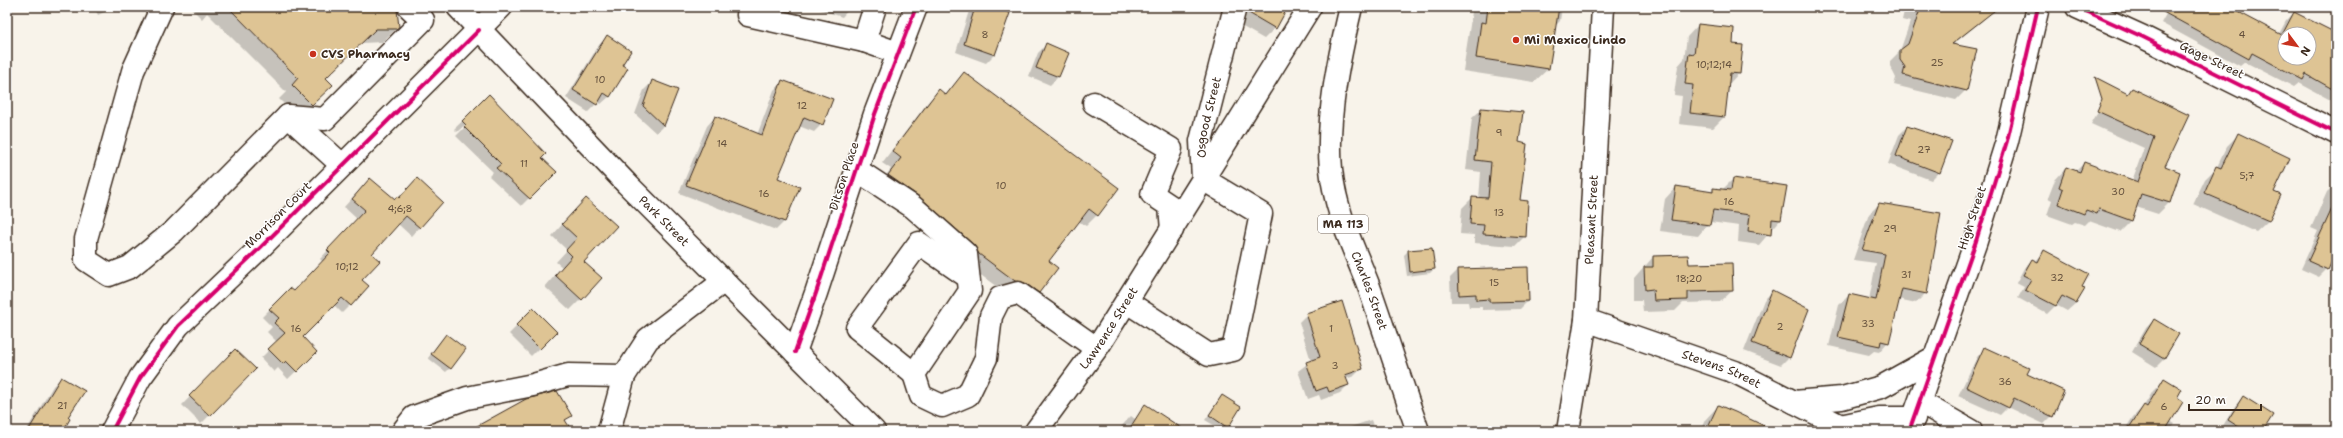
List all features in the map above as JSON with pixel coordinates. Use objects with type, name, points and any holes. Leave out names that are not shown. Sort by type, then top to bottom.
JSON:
[{"type":"main road","points":[[162,7],[133,71],[86,239],[86,260],[109,275],[130,267],[174,231],[288,116],[325,119],[423,20],[409,7]]},
{"type":"main road","name":"Park Street","points":[[458,7],[478,30],[724,281],[874,431]]},
{"type":"main road","name":"Morrison Court","points":[[112,431],[140,378],[178,326],[501,7]]},
{"type":"main road","points":[[750,7],[748,15],[864,41],[898,53]]},
{"type":"main road","points":[[864,41],[875,7]]},
{"type":"main road","name":"Ditson Place","points":[[794,352],[898,53],[916,7]]},
{"type":"main road","name":"Osgood Street","points":[[1203,179],[1201,140],[1235,7]]},
{"type":"main road","points":[[1174,226],[1310,7]]},
{"type":"main road","name":"Charles Street","points":[[1351,7],[1338,74],[1332,127],[1331,169],[1343,224],[1368,287],[1418,431]]},
{"type":"main road","name":"Pleasant Street","points":[[1568,431],[1586,320],[1603,7]]},
{"type":"main road","name":"High Street","points":[[1914,417],[1976,241],[2007,141],[2038,7]]},
{"type":"main road","name":"Gage Street","points":[[2077,7],[2150,40],[2336,133]]},
{"type":"main road","points":[[1094,102],[1171,149],[1152,194],[1170,206],[1174,226]]},
{"type":"main road","points":[[288,116],[342,165]]},
{"type":"main road","points":[[857,170],[913,207],[966,254],[970,291],[914,374]]},
{"type":"main road","points":[[1127,302],[1209,355],[1233,350],[1261,214],[1203,179]]},
{"type":"main road","name":"Lawrence Street","points":[[1036,431],[1127,302],[1174,226]]},
{"type":"main road","points":[[968,277],[919,243],[857,328],[914,374],[921,396],[942,406],[968,395],[986,358],[991,316],[1000,298],[1018,294],[1096,348]]},
{"type":"main road","points":[[610,431],[624,376],[648,339],[724,281]]},
{"type":"main road","name":"Stevens Street","points":[[1586,320],[1735,372],[1843,429]]},
{"type":"main road","points":[[1794,402],[1842,398],[1881,387],[1935,357]]},
{"type":"main road","points":[[403,431],[414,417],[467,398],[533,385],[568,375],[624,376]]},
{"type":"main road","points":[[1843,429],[1879,418],[1914,417],[1971,431]]},
{"type":"building","name":"CVS Pharmacy","points":[[228,7],[374,7],[377,10],[397,10],[399,27],[396,29],[376,29],[326,78],[333,85],[312,105],[292,85],[298,78]]},
{"type":"building","points":[[975,7],[992,7],[1010,13],[995,55],[964,44]]},
{"type":"building","points":[[1247,7],[1288,7],[1276,29],[1247,12]]},
{"type":"building","name":"Mi Mexico Lindo","points":[[1488,7],[1559,7],[1549,69],[1476,58],[1481,22],[1486,23]]},
{"type":"building","points":[[1921,7],[1999,7],[1952,44],[1977,49],[1967,91],[1903,75],[1905,67],[1900,60],[1900,50],[1908,44]]},
{"type":"building","points":[[2154,7],[2229,7],[2277,32],[2277,66],[2317,66],[2317,26],[2287,26],[2294,12],[2336,33],[2336,91],[2306,74],[2303,80],[2252,53],[2249,59]]},
{"type":"building","points":[[1698,24],[1734,28],[1733,44],[1743,45],[1740,74],[1730,73],[1725,117],[1690,113],[1693,85],[1685,84],[1689,53],[1694,54]]},
{"type":"building","points":[[607,35],[631,51],[622,65],[628,68],[610,97],[604,93],[597,105],[573,90]]},
{"type":"building","points":[[1046,43],[1069,53],[1059,77],[1036,68]]},
{"type":"building","points":[[964,72],[1119,188],[1098,216],[1089,209],[1049,261],[1058,268],[1039,293],[1025,283],[1015,281],[979,254],[974,245],[921,198],[888,175],[901,158],[892,151],[939,89],[946,95]]},
{"type":"building","points":[[2095,77],[2128,94],[2132,88],[2189,115],[2165,166],[2180,172],[2170,203],[2141,194],[2132,221],[2099,209],[2097,214],[2086,210],[2084,214],[2058,204],[2063,189],[2059,187],[2066,167],[2080,172],[2084,162],[2138,182],[2154,137],[2097,111],[2102,99]]},
{"type":"building","points":[[652,80],[678,90],[664,126],[643,106]]},
{"type":"building","points":[[782,80],[833,99],[823,125],[804,117],[778,178],[800,187],[785,222],[686,185],[715,116],[762,135]]},
{"type":"building","points":[[489,94],[546,154],[542,158],[557,172],[530,199],[496,168],[501,164],[464,127],[466,125],[462,121]]},
{"type":"building","points":[[1481,108],[1523,112],[1519,142],[1527,144],[1520,200],[1528,201],[1526,237],[1483,234],[1484,225],[1470,224],[1472,197],[1488,198],[1491,162],[1475,160]]},
{"type":"building","points":[[1907,126],[1952,141],[1940,173],[1896,156]]},
{"type":"building","points":[[2238,133],[2290,158],[2274,192],[2281,195],[2269,221],[2204,193],[2216,166],[2221,168]]},
{"type":"building","points":[[370,178],[395,199],[397,196],[399,198],[417,178],[443,202],[420,228],[406,216],[372,254],[380,261],[362,280],[369,286],[351,306],[342,298],[303,337],[317,352],[297,372],[286,361],[283,364],[268,349],[285,333],[274,323],[279,318],[269,309],[290,288],[294,291],[330,253],[327,250],[365,210],[352,199]]},
{"type":"building","points":[[1733,178],[1787,186],[1781,220],[1772,219],[1771,235],[1748,231],[1750,215],[1713,210],[1710,225],[1671,220],[1676,186],[1713,192],[1713,188],[1731,190]]},
{"type":"building","points":[[586,198],[617,226],[584,262],[602,278],[582,300],[555,275],[572,256],[566,250],[577,238],[562,224]]},
{"type":"building","points":[[2336,200],[2336,252],[2328,270],[2308,261]]},
{"type":"building","points":[[1879,203],[1941,213],[1927,294],[1902,289],[1889,343],[1881,341],[1880,346],[1838,337],[1849,294],[1876,300],[1885,254],[1862,250]]},
{"type":"building","points":[[1432,248],[1435,269],[1410,272],[1408,250]]},
{"type":"building","points":[[2044,250],[2089,274],[2082,287],[2085,288],[2076,303],[2062,296],[2056,306],[2025,290],[2031,279],[2023,275],[2032,259],[2038,262]]},
{"type":"building","points":[[1688,255],[1689,264],[1732,263],[1733,291],[1688,292],[1688,300],[1654,301],[1653,289],[1645,290],[1644,267],[1653,267],[1653,256]]},
{"type":"building","points":[[1528,267],[1529,301],[1489,302],[1489,299],[1476,300],[1476,294],[1459,295],[1458,269]]},
{"type":"building","points":[[1772,290],[1809,309],[1790,358],[1752,343]]},
{"type":"building","points":[[1342,301],[1363,369],[1345,375],[1349,385],[1329,392],[1327,387],[1316,391],[1306,362],[1320,357],[1306,313]]},
{"type":"building","points":[[533,308],[557,332],[540,349],[516,325]]},
{"type":"building","points":[[2154,319],[2179,334],[2164,359],[2139,344]]},
{"type":"building","points":[[446,334],[466,349],[451,369],[431,354]]},
{"type":"building","points":[[1984,347],[2030,368],[2027,374],[2064,391],[2053,417],[2014,398],[2009,408],[1966,387]]},
{"type":"building","points":[[235,349],[256,369],[210,416],[189,396]]},
{"type":"building","points":[[61,377],[85,391],[68,417],[70,419],[63,431],[28,431]]},
{"type":"building","points":[[2164,378],[2182,389],[2177,398],[2183,402],[2165,431],[2127,431],[2144,405],[2147,407]]},
{"type":"building","points":[[557,391],[572,416],[565,420],[572,431],[468,431],[526,399]]},
{"type":"building","points":[[1222,395],[1241,407],[1228,428],[1209,415]]},
{"type":"building","points":[[2243,396],[2273,415],[2263,431],[2245,431],[2228,420]]},
{"type":"building","points":[[1145,404],[1186,431],[1128,431]]},
{"type":"building","points":[[1718,405],[1735,412],[1775,431],[1706,431]]},
{"type":"cycle path","points":[[795,352],[875,114],[916,7]]},
{"type":"cycle path","points":[[1909,431],[1976,241],[2007,141],[2038,7]]},
{"type":"cycle path","points":[[2077,7],[2143,37],[2336,133]]},
{"type":"cycle path","points":[[112,431],[140,378],[178,326],[261,247],[479,30]]},
{"type":"place","name":"Mi Mexico Lindo","points":[[1516,40]]},
{"type":"place","name":"CVS Pharmacy","points":[[313,54]]}]
